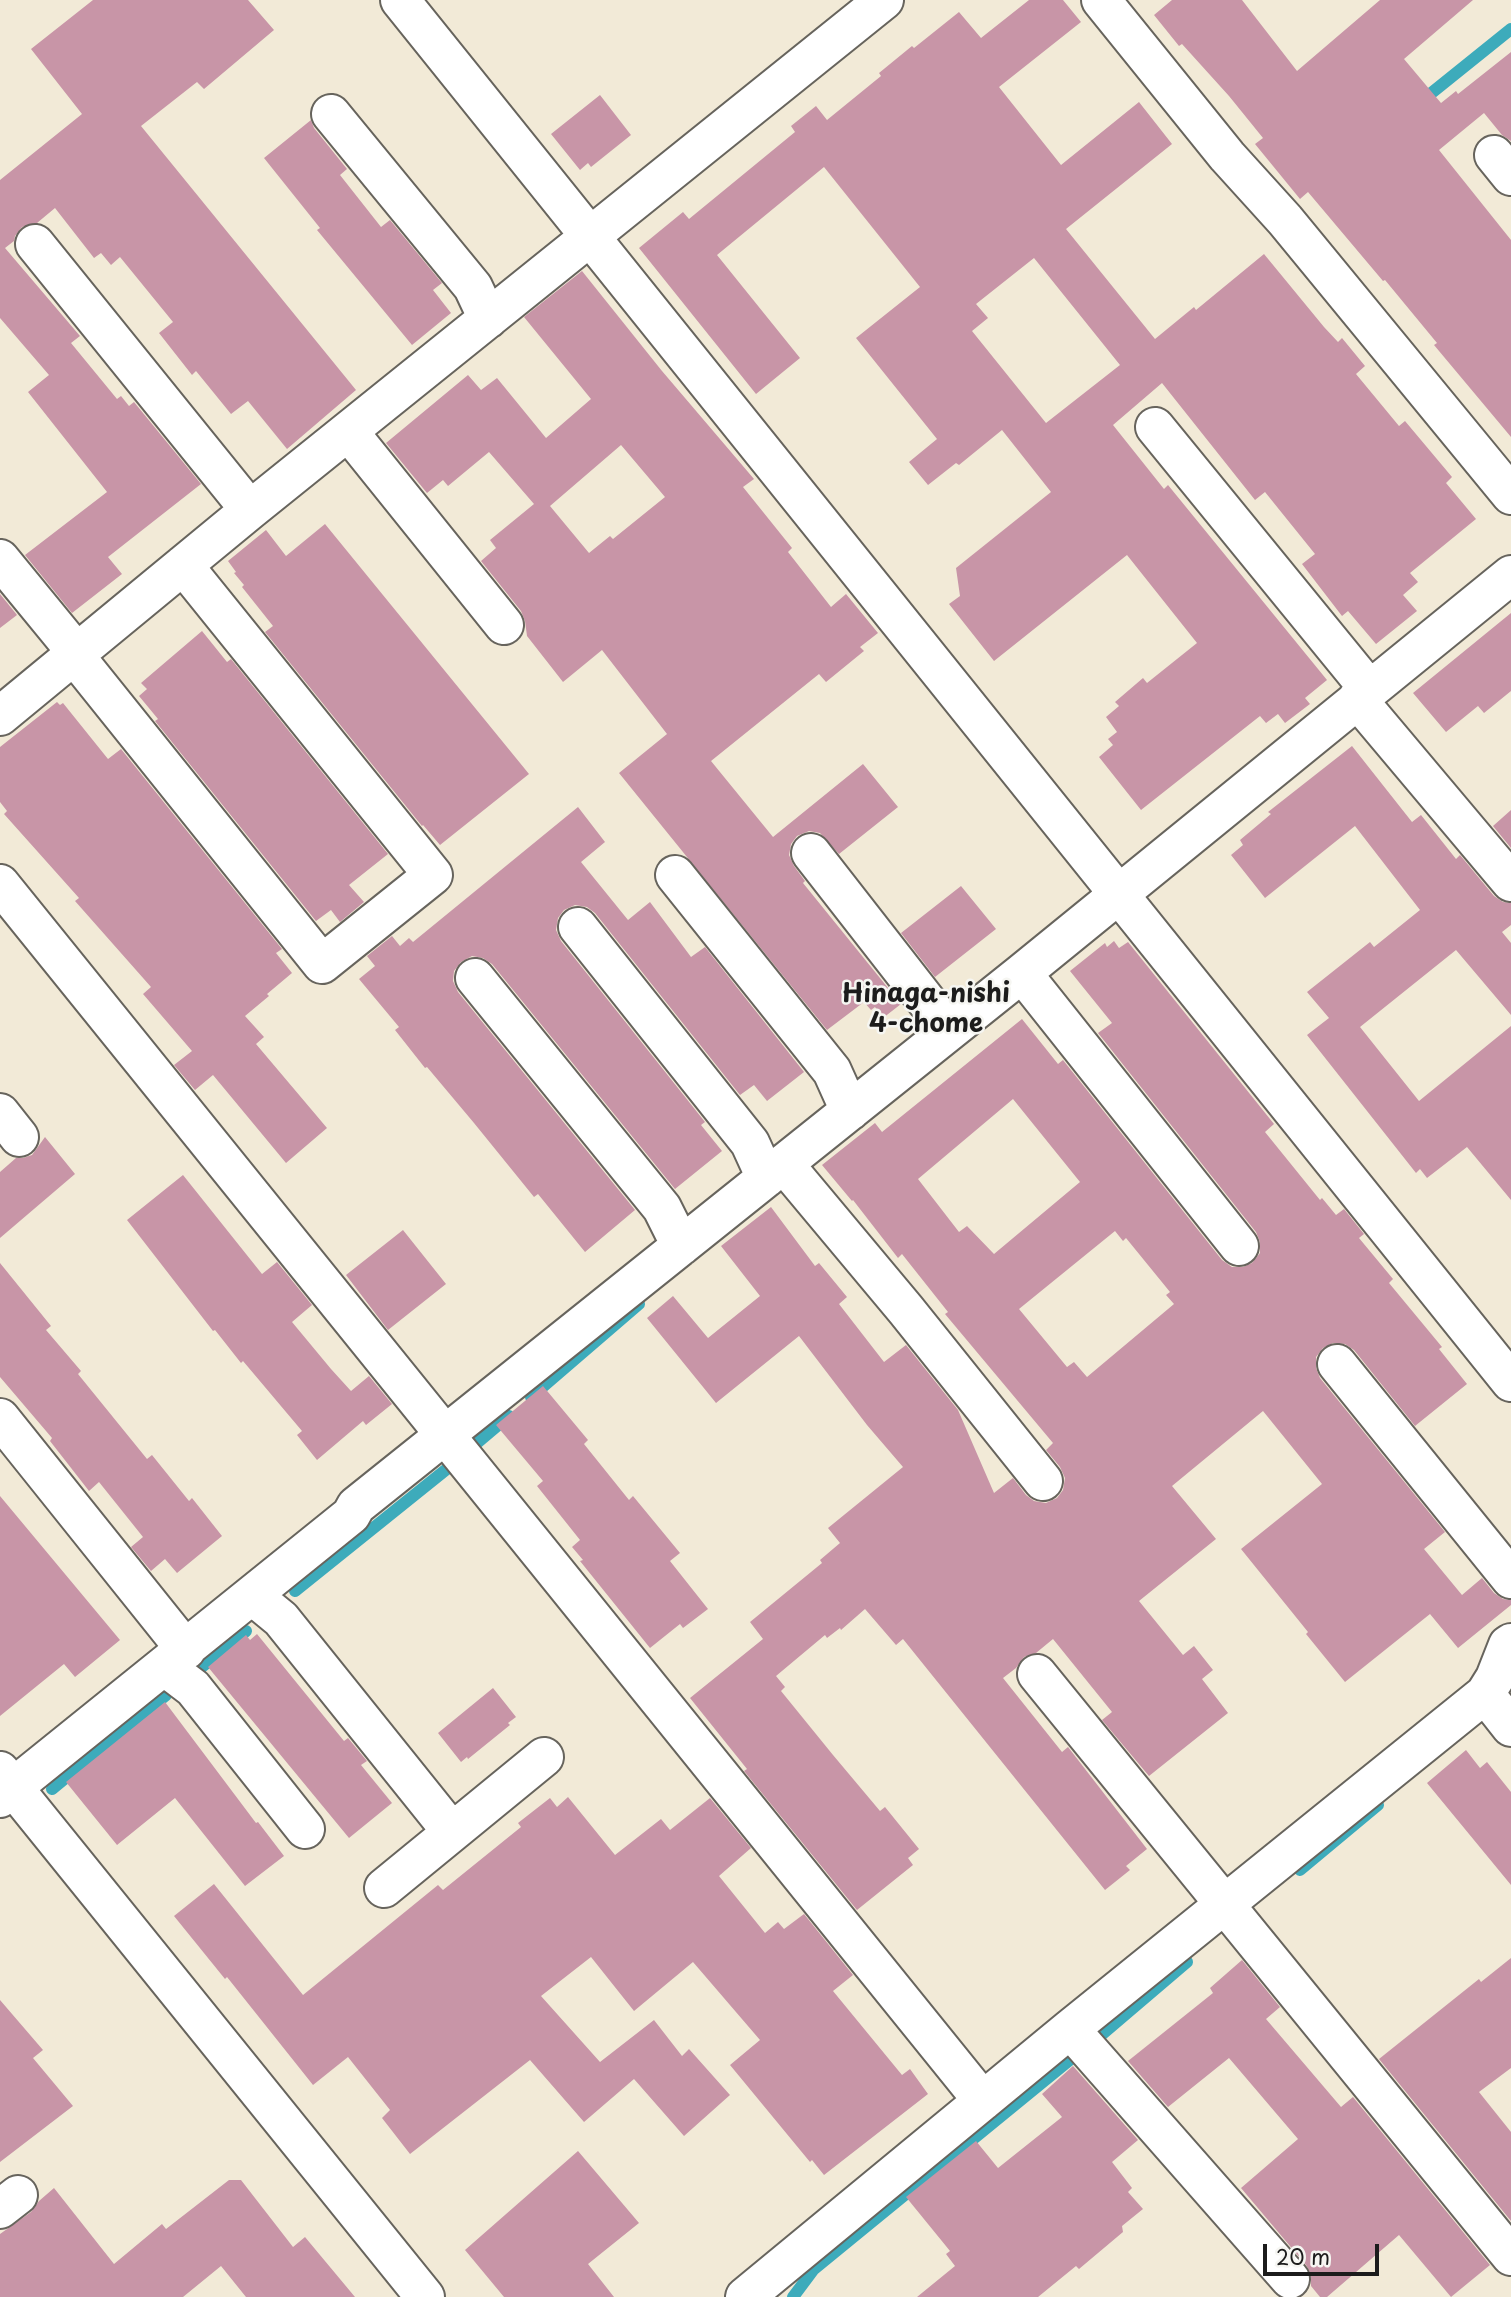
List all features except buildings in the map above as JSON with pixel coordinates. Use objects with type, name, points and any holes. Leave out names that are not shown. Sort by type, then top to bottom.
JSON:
[{"type":"street","points":[[401,0],[1511,1382]]},
{"type":"street","points":[[0,716],[250,510],[884,0]]},
{"type":"street","points":[[1101,0],[1227,156],[1285,220],[1511,495]]},
{"type":"street","points":[[331,114],[473,287],[488,319]]},
{"type":"street","points":[[36,244],[250,510]]},
{"type":"street","points":[[1155,427],[1511,882]]},
{"type":"street","points":[[348,431],[504,625]]},
{"type":"street","points":[[0,559],[322,964],[433,875],[183,565]]},
{"type":"street","points":[[425,2297],[4,1786],[253,1596],[351,1515],[356,1506],[1022,973],[1511,575]]},
{"type":"street","points":[[811,853],[949,1030]]},
{"type":"street","points":[[676,875],[832,1071],[850,1111]]},
{"type":"street","points":[[0,884],[984,2101]]},
{"type":"street","points":[[578,927],[750,1143],[906,1310],[1043,1481]]},
{"type":"street","points":[[1022,973],[1239,1246]]},
{"type":"street","points":[[475,978],[662,1208],[681,1246]]},
{"type":"street","points":[[1337,1363],[1511,1579]]},
{"type":"street","points":[[0,1418],[175,1658],[192,1689],[305,1829]]},
{"type":"street","points":[[253,1596],[281,1619],[452,1832]]},
{"type":"street","points":[[745,2297],[1070,2029],[1485,1694],[1511,1643]]},
{"type":"street","points":[[1037,1674],[1511,2256]]},
{"type":"street","points":[[1485,1694],[1511,1727]]},
{"type":"street","points":[[384,1888],[544,1757]]},
{"type":"street","points":[[1070,2029],[1290,2279]]},
{"type":"waterway","points":[[1419,103],[1511,29]]},
{"type":"waterway","points":[[531,1397],[639,1304]]},
{"type":"waterway","points":[[477,1443],[509,1416]]},
{"type":"waterway","points":[[295,1591],[453,1464]]},
{"type":"waterway","points":[[193,1674],[246,1631]]},
{"type":"waterway","points":[[52,1789],[166,1695]]},
{"type":"waterway","points":[[1300,1870],[1378,1805]]},
{"type":"waterway","points":[[1099,2037],[1187,1962]]},
{"type":"waterway","points":[[793,2297],[814,2269],[1072,2058]]},
{"type":"district","name":"Hinaga-nishi 4-chome","points":[[926,1010]]}]
